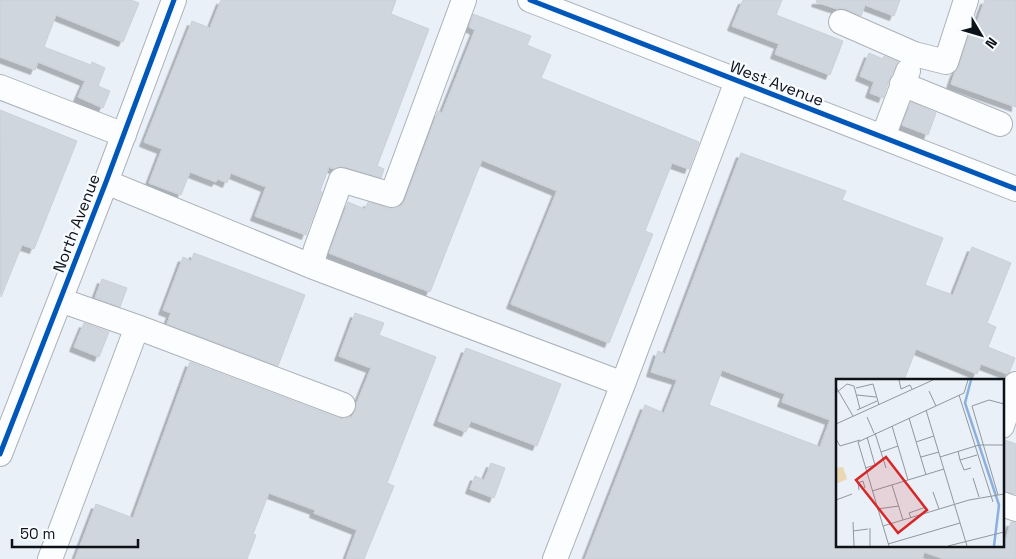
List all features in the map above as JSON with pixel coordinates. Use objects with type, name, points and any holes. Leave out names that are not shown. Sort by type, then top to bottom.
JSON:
[{"type":"street","name":"North Avenue","points":[[0,454],[7,416],[60,300],[174,0]]},
{"type":"street","points":[[311,266],[341,180],[392,195],[464,0]]},
{"type":"street","name":"West Avenue","points":[[530,0],[1016,190]]},
{"type":"street","points":[[841,22],[914,54],[946,62],[966,0]]},
{"type":"street","points":[[883,137],[914,54]]},
{"type":"street","points":[[554,559],[623,384],[737,80]]},
{"type":"street","points":[[902,84],[1000,124]]},
{"type":"street","points":[[0,87],[124,135]]},
{"type":"street","points":[[106,182],[311,266],[623,384]]},
{"type":"street","points":[[60,300],[343,405]]},
{"type":"street","points":[[50,559],[137,327]]},
{"type":"street","points":[[1004,420],[1016,384]]},
{"type":"street","points":[[1004,505],[1016,509]]},
{"type":"building","points":[[0,0],[131,0],[139,3],[123,42],[56,15],[44,47],[91,65],[92,62],[105,68],[98,86],[110,91],[103,108],[78,97],[85,81],[38,62],[35,70],[0,57]]},
{"type":"building","points":[[221,0],[396,0],[391,14],[429,29],[377,166],[384,169],[381,178],[345,167],[334,169],[329,167],[306,235],[255,216],[266,187],[231,173],[227,183],[218,179],[216,182],[190,172],[181,195],[149,183],[162,149],[144,142],[192,21],[210,28]]},
{"type":"building","points":[[743,0],[782,0],[776,15],[843,41],[830,75],[775,54],[779,44],[732,26]]},
{"type":"building","points":[[817,0],[900,0],[894,16],[865,5],[861,16],[846,9],[837,9],[816,2]]},
{"type":"building","points":[[985,0],[1016,0],[1016,107],[951,84],[970,32],[973,33]]},
{"type":"building","points":[[473,14],[531,36],[527,45],[551,55],[541,78],[699,142],[689,169],[672,163],[645,231],[653,234],[609,343],[511,304],[557,191],[482,160],[430,292],[329,253],[348,202],[365,209],[368,202],[394,208],[401,206],[405,200],[438,111],[442,113],[475,30],[469,27]]},
{"type":"building","points":[[869,53],[883,59],[884,56],[898,62],[883,98],[870,93],[874,82],[860,76]]},
{"type":"building","points":[[911,102],[936,113],[928,135],[902,125]]},
{"type":"building","points":[[0,110],[77,141],[34,249],[22,245],[1,297]]},
{"type":"building","points":[[741,153],[846,191],[842,200],[943,238],[925,285],[953,295],[972,247],[1011,263],[987,323],[996,327],[988,347],[1015,358],[1009,373],[1007,374],[981,364],[977,374],[916,349],[904,379],[836,379],[836,546],[1004,546],[1011,522],[1016,522],[1016,559],[944,559],[924,552],[922,559],[585,559],[645,405],[664,413],[677,380],[651,372],[658,351],[665,354]],"holes":[[[722,370],[785,394],[782,402],[830,420],[820,447],[709,405]]]},
{"type":"building","points":[[194,253],[305,295],[278,366],[167,324],[171,313],[163,310],[183,257],[191,261]]},
{"type":"building","points":[[102,279],[127,288],[120,307],[95,298]]},
{"type":"building","points":[[355,313],[384,323],[379,335],[436,357],[387,483],[394,486],[364,559],[346,559],[357,530],[314,513],[315,510],[269,493],[253,534],[256,535],[247,559],[75,559],[96,504],[133,518],[190,362],[338,418],[351,418],[356,410],[356,405],[371,368],[339,356]]},
{"type":"building","points":[[84,323],[109,332],[99,357],[74,347]]},
{"type":"building","points":[[466,348],[561,384],[537,446],[471,421],[466,432],[438,421]]},
{"type":"building","points":[[1004,440],[1016,444],[1016,494],[1004,491]]},
{"type":"building","points":[[491,463],[505,468],[494,498],[470,489],[475,476],[484,480]]},
{"type":"cycle path","points":[[0,454],[106,182],[174,0]]},
{"type":"cycle path","points":[[530,0],[1016,189]]}]
